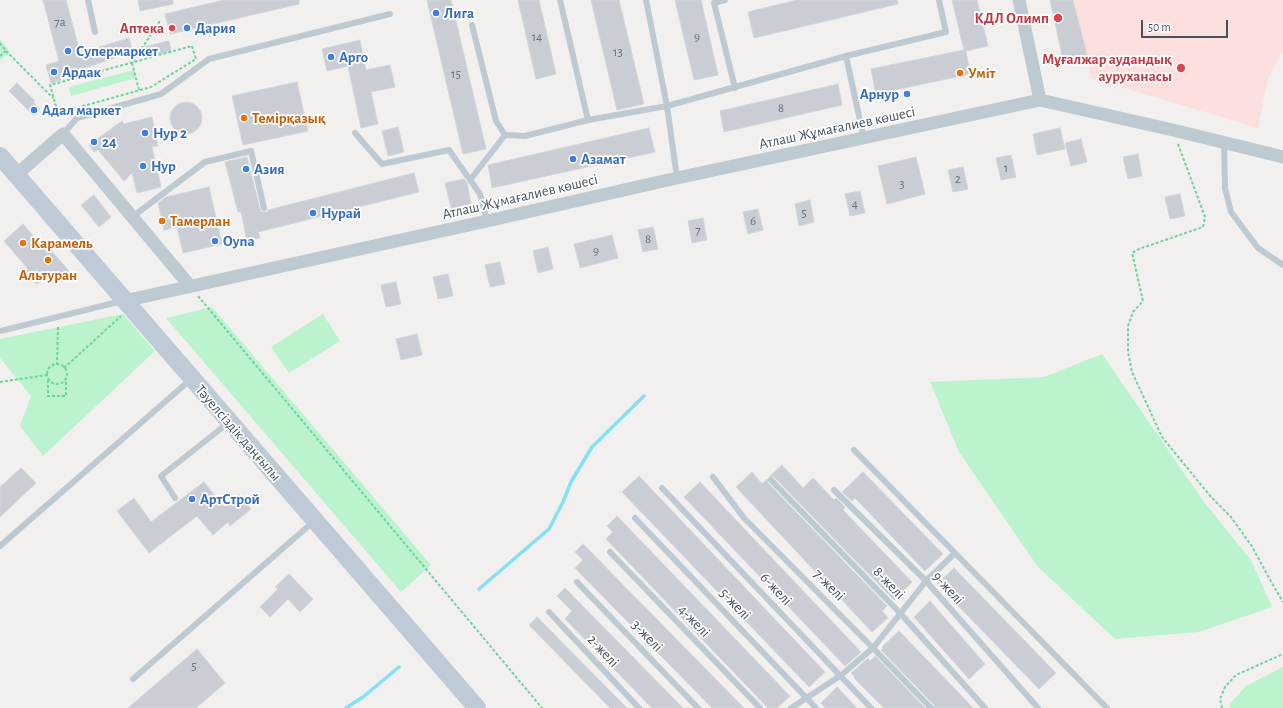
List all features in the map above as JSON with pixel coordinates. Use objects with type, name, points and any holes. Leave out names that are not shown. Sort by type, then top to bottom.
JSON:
[{"type":"street","points":[[1019,0],[1040,100],[1173,130],[1283,158]]},
{"type":"street","name":"Атлаш Жұмағалиев көшесі","points":[[127,304],[190,286],[1040,100]]},
{"type":"street","points":[[16,175],[63,134],[190,286]]},
{"type":"street","name":"Тәуелсіздік даңғылы","points":[[0,156],[191,379],[477,708]]},
{"type":"lane","points":[[88,0],[95,32]]},
{"type":"lane","points":[[560,0],[588,120]]},
{"type":"lane","points":[[646,0],[667,106],[678,178]]},
{"type":"lane","points":[[725,0],[714,1],[734,88]]},
{"type":"lane","points":[[505,135],[525,136],[588,120],[667,106],[846,56],[946,32],[939,0]]},
{"type":"lane","points":[[63,134],[77,118],[161,94],[209,59],[390,14]]},
{"type":"lane","points":[[472,25],[496,121],[505,135]]},
{"type":"lane","points":[[846,56],[864,139]]},
{"type":"lane","points":[[355,133],[382,164],[449,150],[480,194],[487,221]]},
{"type":"lane","points":[[470,180],[505,135]]},
{"type":"lane","points":[[1224,143],[1225,188],[1230,212],[1258,248],[1283,265]]},
{"type":"lane","points":[[132,217],[205,162],[251,151],[264,208]]},
{"type":"lane","points":[[0,331],[58,317],[127,304]]},
{"type":"lane","points":[[0,546],[191,379]]},
{"type":"lane","points":[[175,498],[161,476],[229,422]]},
{"type":"lane","points":[[854,450],[1108,708]]},
{"type":"lane","name":"7-желі","points":[[713,477],[744,518],[931,708]]},
{"type":"lane","name":"8-желі","points":[[771,480],[900,614],[984,708]]},
{"type":"lane","name":"6-желі","points":[[662,488],[871,708]]},
{"type":"lane","name":"9-желі","points":[[834,490],[926,581],[1038,708]]},
{"type":"lane","name":"5-желі","points":[[635,518],[816,708]]},
{"type":"lane","points":[[133,680],[314,521]]},
{"type":"lane","name":"4-желі","points":[[610,552],[760,708]]},
{"type":"lane","points":[[791,708],[840,676],[873,648],[926,581],[955,553]]},
{"type":"lane","name":"3-желі","points":[[577,582],[698,708]]},
{"type":"lane","name":"2-желі","points":[[549,612],[639,708]]},
{"type":"path","points":[[139,90],[132,63],[160,21]]},
{"type":"path","points":[[0,42],[6,51],[53,98]]},
{"type":"path","points":[[192,46],[196,59],[150,87],[139,90],[58,113],[50,85],[192,46]]},
{"type":"path","points":[[0,56],[6,51]]},
{"type":"path","points":[[1173,130],[1205,217],[1203,227],[1139,249],[1132,253],[1143,301],[1133,312],[1128,326],[1128,352],[1132,372],[1162,437],[1211,497],[1231,517],[1251,545],[1283,602]]},
{"type":"path","points":[[190,286],[542,708]]},
{"type":"path","points":[[64,368],[127,304]]},
{"type":"path","points":[[57,365],[58,317]]},
{"type":"path","points":[[57,365],[64,368],[67,372],[66,396],[48,396],[48,372],[51,367],[57,365]]},
{"type":"path","points":[[48,377],[53,383],[59,384],[66,378]]},
{"type":"path","points":[[0,382],[48,377]]},
{"type":"path","points":[[1222,708],[1220,699],[1225,687],[1236,676],[1283,654]]},
{"type":"shaded area","name":"Мұғалжар аудандық ауруханасы","points":[[1074,0],[1283,0],[1283,50],[1268,79],[1258,128],[1091,78]]},
{"type":"green space","points":[[0,39],[10,52],[0,60]]},
{"type":"green space","points":[[134,70],[136,78],[71,96],[69,87]]},
{"type":"green space","points":[[212,307],[431,565],[401,592],[166,318]]},
{"type":"green space","points":[[123,314],[155,351],[43,456],[20,426],[31,396],[0,358],[0,339]]},
{"type":"green space","points":[[323,314],[340,341],[289,373],[271,347]]},
{"type":"green space","points":[[1102,354],[1204,502],[1251,560],[1272,607],[1199,632],[1115,639],[1038,567],[959,452],[930,382],[1044,377]]},
{"type":"green space","points":[[1283,667],[1283,708],[1230,708],[1229,705],[1246,686]]},
{"type":"building","points":[[43,0],[66,0],[80,53],[129,38],[133,52],[60,76],[61,80],[51,83],[46,65],[59,61]]},
{"type":"building","points":[[138,0],[173,0],[173,4],[140,11]]},
{"type":"building","points":[[224,0],[299,0],[299,4],[170,34],[165,14]]},
{"type":"building","points":[[427,0],[451,0],[486,149],[463,154]]},
{"type":"building","points":[[518,0],[539,0],[556,74],[536,79]]},
{"type":"building","points":[[591,0],[619,0],[644,104],[617,110]]},
{"type":"building","points":[[675,0],[701,0],[718,75],[694,80]]},
{"type":"building","points":[[797,0],[897,0],[898,4],[754,38],[748,12]]},
{"type":"building","points":[[952,0],[977,0],[988,46],[966,51],[970,74],[876,94],[871,69],[964,50]]},
{"type":"building","points":[[1050,0],[1073,0],[1088,59],[1064,64]]},
{"type":"building","points":[[360,40],[366,70],[390,65],[395,87],[371,92],[378,124],[361,128],[348,66],[327,71],[322,49]]},
{"type":"building","points":[[169,41],[171,51],[145,58],[142,47]]},
{"type":"building","points":[[297,82],[308,131],[243,145],[232,96]]},
{"type":"building","points":[[17,83],[35,101],[33,102],[40,109],[34,116],[9,91]]},
{"type":"building","points":[[838,84],[842,105],[724,132],[720,111]]},
{"type":"building","points":[[183,102],[189,102],[199,109],[202,118],[201,124],[195,131],[189,134],[183,134],[173,127],[170,121],[170,115],[177,105]]},
{"type":"building","points":[[152,117],[158,146],[152,147],[161,187],[137,193],[132,173],[124,181],[98,150],[94,152],[89,145],[122,121],[124,124]]},
{"type":"building","points":[[398,127],[404,152],[388,156],[382,131]]},
{"type":"building","points":[[649,128],[655,152],[492,188],[488,165]]},
{"type":"building","points":[[1060,128],[1065,149],[1037,155],[1033,134]]},
{"type":"building","points":[[1081,139],[1087,162],[1071,166],[1065,143]]},
{"type":"building","points":[[1138,154],[1142,176],[1128,179],[1123,157]]},
{"type":"building","points":[[1011,155],[1016,177],[1001,180],[996,158]]},
{"type":"building","points":[[247,157],[261,212],[267,212],[268,210],[414,173],[419,192],[258,232],[260,238],[247,241],[241,212],[238,212],[225,162]]},
{"type":"building","points":[[916,157],[925,194],[887,204],[878,166]]},
{"type":"building","points":[[963,167],[968,189],[953,192],[948,170]]},
{"type":"building","points":[[464,179],[467,183],[471,204],[451,208],[445,183]]},
{"type":"building","points":[[209,187],[222,244],[183,253],[177,227],[164,230],[158,203],[166,197]]},
{"type":"building","points":[[860,191],[865,213],[850,216],[845,194]]},
{"type":"building","points":[[1180,194],[1185,216],[1170,219],[1165,197]]},
{"type":"building","points":[[94,195],[111,217],[99,227],[81,205]]},
{"type":"building","points":[[810,200],[814,222],[799,226],[795,204]]},
{"type":"building","points":[[758,209],[763,230],[748,234],[743,212]]},
{"type":"building","points":[[703,218],[707,240],[692,243],[688,221]]},
{"type":"building","points":[[23,224],[47,252],[50,249],[69,271],[59,280],[51,271],[37,284],[25,271],[28,269],[4,241]]},
{"type":"building","points":[[653,227],[658,249],[643,252],[638,230]]},
{"type":"building","points":[[612,235],[618,258],[580,268],[574,244]]},
{"type":"building","points":[[548,247],[553,269],[538,273],[533,251]]},
{"type":"building","points":[[500,262],[505,284],[490,287],[485,265]]},
{"type":"building","points":[[448,274],[453,296],[438,299],[433,277]]},
{"type":"building","points":[[396,282],[401,304],[386,307],[381,285]]},
{"type":"building","points":[[417,334],[422,355],[401,360],[396,339]]},
{"type":"building","points":[[782,465],[803,488],[813,478],[834,500],[836,498],[845,507],[843,510],[912,582],[894,600],[774,477],[770,476]]},
{"type":"building","points":[[21,468],[36,483],[0,517],[0,487]]},
{"type":"building","points":[[752,472],[762,484],[767,479],[768,483],[887,606],[882,611],[888,618],[872,632],[736,487]]},
{"type":"building","points":[[863,472],[943,554],[925,571],[855,498],[852,501],[842,492]]},
{"type":"building","points":[[639,476],[825,672],[809,687],[622,492]]},
{"type":"building","points":[[204,482],[224,507],[239,494],[251,509],[230,526],[228,522],[213,535],[197,516],[149,553],[117,511],[134,498],[151,522]]},
{"type":"building","points":[[700,482],[861,652],[845,666],[684,497]]},
{"type":"building","points":[[617,516],[790,696],[777,708],[768,708],[606,539],[613,532],[607,526]]},
{"type":"building","points":[[583,544],[744,708],[712,708],[575,568],[583,560],[575,552]]},
{"type":"building","points":[[954,568],[1056,673],[1039,689],[937,584]]},
{"type":"building","points":[[289,574],[313,599],[300,612],[288,599],[270,617],[260,607],[278,589],[275,587]]},
{"type":"building","points":[[565,588],[683,708],[652,708],[565,619],[572,611],[557,596]]},
{"type":"building","points":[[930,601],[985,664],[969,679],[914,617]]},
{"type":"building","points":[[537,617],[627,708],[610,708],[529,625]]},
{"type":"building","points":[[899,631],[973,708],[935,708],[934,705],[881,650],[883,648],[882,647]]},
{"type":"building","points":[[197,649],[225,683],[196,708],[128,708]]},
{"type":"building","points":[[875,656],[925,708],[884,708],[854,678],[855,677],[851,673],[868,658],[870,661]]},
{"type":"building","points":[[837,687],[857,708],[825,708],[821,703]]},
{"type":"waterway","points":[[479,589],[549,529],[563,502],[571,482],[592,447],[644,396]]},
{"type":"waterway","points":[[346,708],[363,697],[399,667]]},
{"type":"place","name":"Лига","points":[[436,13]]},
{"type":"place","name":"КДЛ Олимп","points":[[1058,18]]},
{"type":"place","name":"Аптека","points":[[172,28]]},
{"type":"place","name":"Дария","points":[[187,28]]},
{"type":"place","name":"Супермаркет","points":[[68,51]]},
{"type":"place","name":"Арго","points":[[331,57]]},
{"type":"place","name":"Мұғалжар аудандық ауруханасы","points":[[1181,68]]},
{"type":"place","name":"Ардак","points":[[54,72]]},
{"type":"place","name":"Умiт","points":[[960,73]]},
{"type":"place","name":"Арнур","points":[[907,94]]},
{"type":"place","name":"Адал маркет","points":[[34,110]]},
{"type":"place","name":"Темірқазық","points":[[244,118]]},
{"type":"place","name":"Нур 2","points":[[145,133]]},
{"type":"place","name":"24","points":[[94,142]]},
{"type":"place","name":"Азамат","points":[[573,159]]},
{"type":"place","name":"Нур","points":[[143,166]]},
{"type":"place","name":"Азия","points":[[246,169]]},
{"type":"place","name":"Нурай","points":[[313,213]]},
{"type":"place","name":"Тамерлан","points":[[162,221]]},
{"type":"place","name":"Oyna","points":[[215,241]]},
{"type":"place","name":"Карамель","points":[[23,243]]},
{"type":"place","name":"Альтуран","points":[[48,260]]},
{"type":"place","name":"АртСтрой","points":[[192,499]]}]
